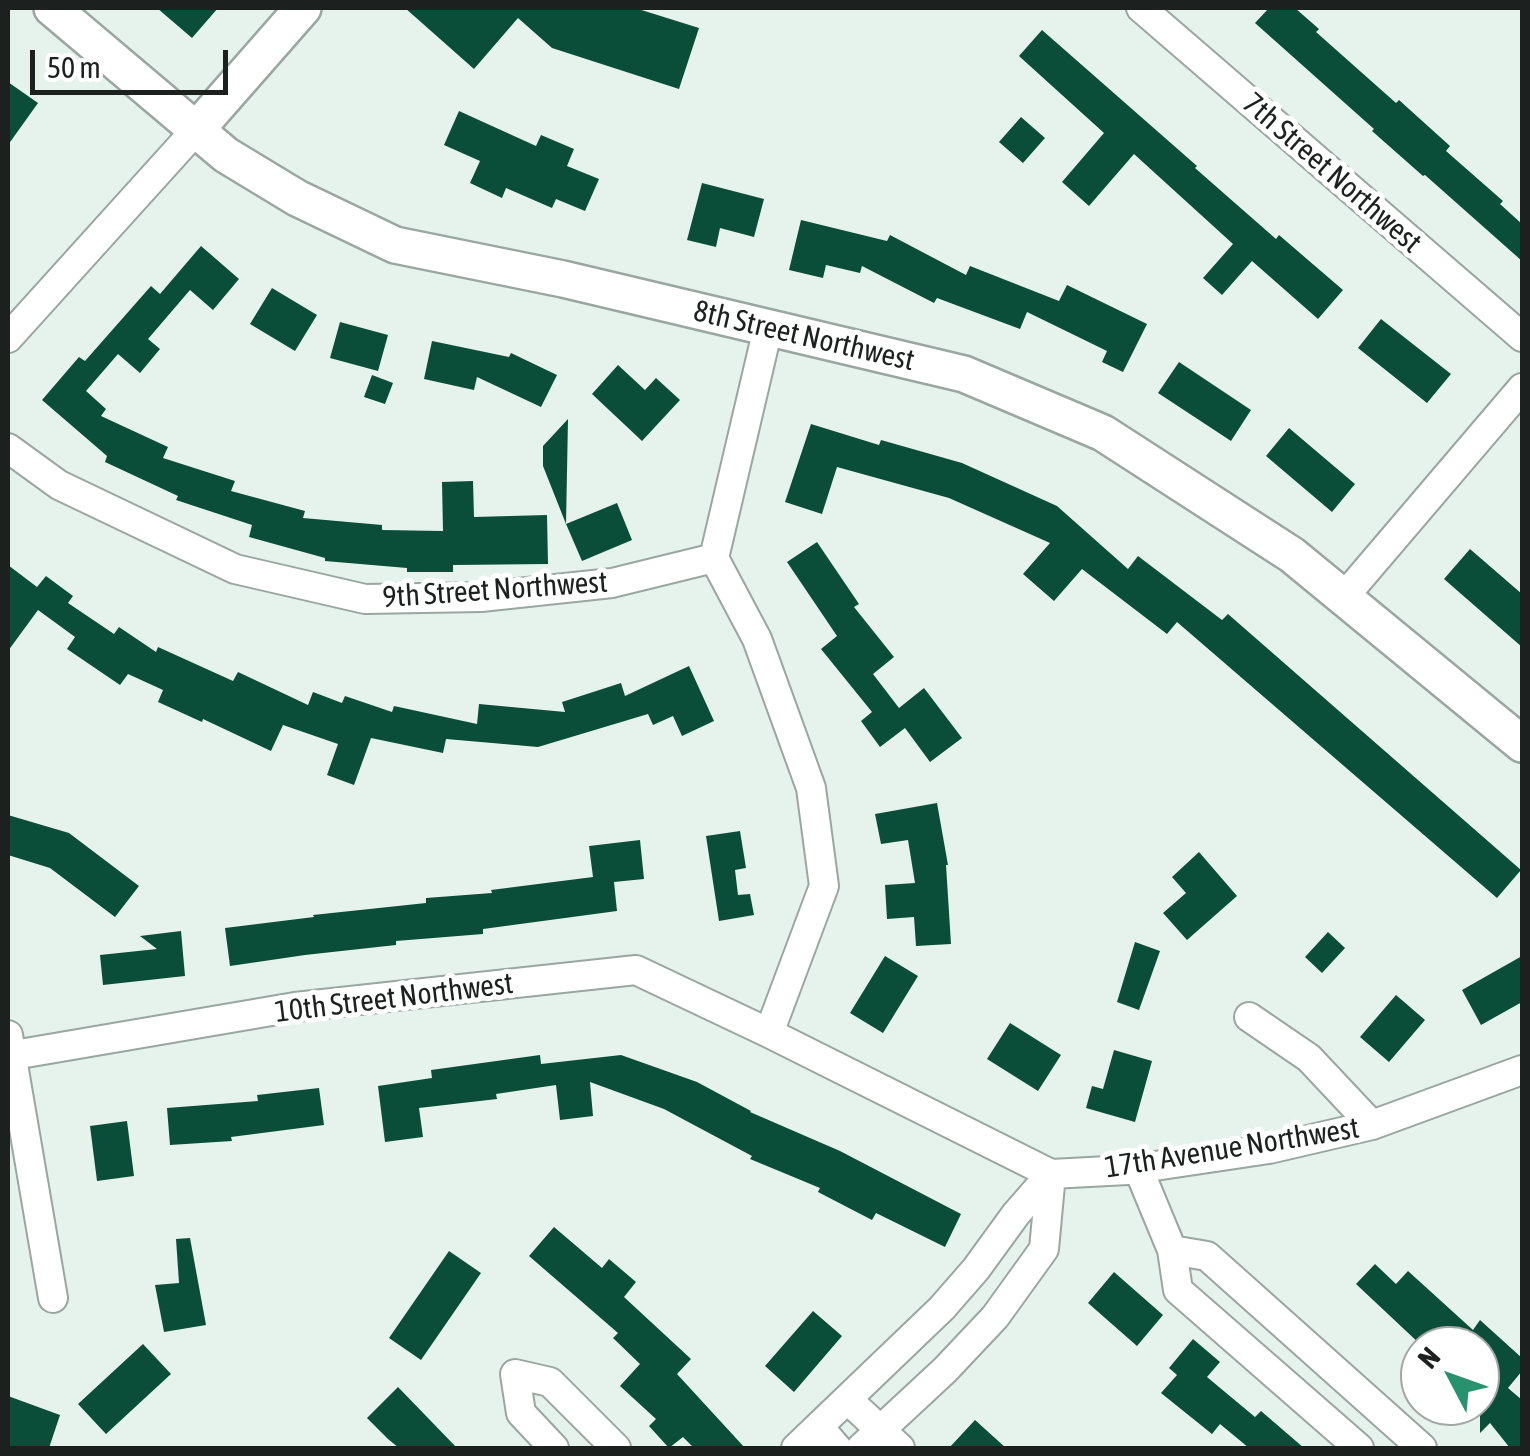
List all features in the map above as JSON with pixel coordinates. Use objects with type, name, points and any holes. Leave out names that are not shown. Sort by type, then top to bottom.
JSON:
[{"type":"street","name":"8th Street Northwest","points":[[52,8],[226,155],[296,198],[394,245],[563,280],[964,374],[1104,434],[1292,555],[1522,744]]},
{"type":"street","points":[[8,338],[303,8]]},
{"type":"street","name":"7th Street Northwest","points":[[1141,8],[1522,338]]},
{"type":"street","points":[[768,328],[714,558],[757,639],[811,788],[824,886],[768,1033],[1051,1174]]},
{"type":"street","points":[[1342,598],[1522,388]]},
{"type":"street","name":"9th Street Northwest","points":[[8,448],[59,485],[236,569],[365,599],[482,598],[612,583],[714,558]]},
{"type":"street","name":"10th Street Northwest","points":[[9,1048],[295,1007],[636,970],[768,1033]]},
{"type":"street","points":[[1249,1017],[1309,1058],[1372,1125]]},
{"type":"street","points":[[9,1048],[53,1298]]},
{"type":"street","name":"17th Avenue Northwest","points":[[1051,1174],[1138,1168],[1268,1149],[1372,1125],[1522,1070]]},
{"type":"street","points":[[1138,1168],[1172,1250],[1178,1290],[1359,1448]]},
{"type":"street","points":[[796,1448],[942,1308],[1051,1174]]},
{"type":"street","points":[[848,1400],[880,1443],[996,1317],[1044,1249],[1051,1174]]},
{"type":"street","points":[[1172,1250],[1206,1256],[1422,1448]]},
{"type":"street","points":[[554,1448],[521,1413],[515,1374],[550,1382],[616,1448]]},
{"type":"street","points":[[819,1427],[838,1448]]},
{"type":"building","points":[[157,8],[218,8],[192,38]]},
{"type":"building","points":[[405,8],[635,8],[699,28],[679,89],[552,48],[518,18],[474,69]]},
{"type":"building","points":[[1269,8],[1295,8],[1319,29],[1316,32],[1450,146],[1446,151],[1503,201],[1500,204],[1522,224],[1522,261],[1255,23]]},
{"type":"building","points":[[1042,30],[1276,239],[1279,235],[1343,290],[1318,319],[1252,261],[1222,295],[1203,278],[1233,244],[1134,154],[1089,206],[1062,182],[1104,133],[1019,56]]},
{"type":"building","points":[[8,82],[38,103],[8,145]]},
{"type":"building","points":[[459,111],[536,146],[541,135],[574,149],[567,166],[599,179],[585,211],[556,199],[552,208],[506,188],[502,198],[470,183],[480,161],[444,145]]},
{"type":"building","points":[[1021,117],[1045,138],[1023,163],[999,142]]},
{"type":"building","points":[[702,183],[764,199],[754,237],[720,228],[716,247],[687,240]]},
{"type":"building","points":[[801,220],[887,241],[890,235],[966,275],[970,266],[1059,301],[1067,285],[1147,324],[1123,372],[1102,362],[1107,351],[1027,312],[1020,329],[937,298],[934,303],[862,266],[860,273],[826,265],[823,278],[789,270]]},
{"type":"building","points":[[201,246],[239,279],[213,310],[190,290],[148,339],[160,349],[140,373],[118,354],[86,391],[106,409],[101,416],[168,447],[163,458],[235,481],[231,491],[305,511],[303,518],[382,525],[382,530],[443,531],[442,482],[473,481],[474,517],[547,515],[548,564],[453,565],[453,572],[407,572],[407,568],[325,561],[249,537],[252,525],[176,500],[178,496],[105,462],[107,456],[42,400],[79,357],[85,361],[151,286],[160,294]]},
{"type":"building","points":[[272,288],[317,315],[295,351],[250,324]]},
{"type":"building","points":[[1381,319],[1451,374],[1427,403],[1358,348]]},
{"type":"building","points":[[340,322],[388,335],[378,371],[330,358]]},
{"type":"building","points":[[432,341],[509,357],[511,353],[557,375],[541,407],[477,377],[474,390],[424,379]]},
{"type":"building","points":[[1179,362],[1251,410],[1231,441],[1158,393]]},
{"type":"building","points":[[618,365],[645,390],[656,378],[680,400],[642,441],[592,394]]},
{"type":"building","points":[[372,375],[393,383],[385,404],[364,397]]},
{"type":"building","points":[[568,419],[566,524],[543,466],[543,446]]},
{"type":"building","points":[[811,424],[879,445],[881,440],[962,463],[1057,506],[1128,569],[1138,556],[1222,620],[1228,614],[1521,870],[1497,898],[1177,622],[1167,634],[1082,569],[1054,601],[1023,574],[1050,543],[949,498],[837,467],[822,514],[785,502]]},
{"type":"building","points":[[1289,428],[1355,484],[1332,512],[1266,456]]},
{"type":"building","points":[[617,503],[632,540],[582,561],[566,524]]},
{"type":"building","points":[[817,542],[859,604],[854,607],[894,657],[873,674],[899,708],[924,688],[962,738],[930,762],[905,728],[880,747],[861,721],[872,712],[821,649],[837,636],[787,562]]},
{"type":"building","points":[[1470,549],[1522,594],[1522,647],[1444,579]]},
{"type":"building","points":[[8,565],[37,587],[46,576],[73,596],[68,603],[114,634],[119,627],[156,652],[158,647],[233,681],[238,672],[308,705],[313,692],[342,703],[345,696],[392,712],[394,706],[477,724],[479,704],[565,712],[562,702],[621,683],[625,696],[689,666],[714,721],[682,736],[673,716],[653,725],[648,714],[538,747],[446,739],[443,753],[371,738],[354,785],[327,775],[338,744],[283,725],[271,751],[203,719],[202,722],[158,702],[163,690],[128,674],[120,685],[67,649],[75,637],[38,610],[8,651]]},
{"type":"building","points":[[937,803],[948,865],[951,944],[916,946],[914,917],[887,919],[885,885],[915,883],[908,840],[881,844],[875,814]]},
{"type":"building","points":[[8,815],[69,833],[139,886],[115,917],[50,868],[8,855]]},
{"type":"building","points":[[740,831],[746,868],[735,870],[738,895],[750,894],[754,915],[719,921],[706,836]]},
{"type":"building","points":[[640,840],[644,879],[614,882],[617,911],[483,929],[483,934],[396,941],[396,945],[230,966],[225,928],[593,877],[589,846]]},
{"type":"building","points":[[1199,852],[1237,896],[1187,940],[1163,913],[1186,893],[1172,877]]},
{"type":"building","points":[[181,931],[185,976],[103,985],[100,955],[157,949],[140,936]]},
{"type":"building","points":[[1328,932],[1345,948],[1322,973],[1305,957]]},
{"type":"building","points":[[1135,942],[1160,951],[1139,1010],[1117,1002]]},
{"type":"building","points":[[885,956],[918,976],[883,1033],[850,1013]]},
{"type":"building","points":[[1522,956],[1522,1002],[1481,1025],[1462,990]]},
{"type":"building","points":[[1396,995],[1425,1020],[1389,1062],[1360,1037]]},
{"type":"building","points":[[1010,1023],[1061,1055],[1038,1091],[987,1059]]},
{"type":"building","points":[[1114,1050],[1152,1061],[1135,1122],[1086,1108],[1092,1086],[1103,1089]]},
{"type":"building","points":[[540,1055],[541,1064],[621,1055],[697,1082],[750,1112],[840,1151],[961,1214],[945,1247],[876,1213],[872,1220],[818,1192],[820,1188],[750,1159],[752,1156],[664,1109],[590,1082],[593,1116],[560,1120],[556,1085],[496,1094],[497,1099],[419,1108],[423,1137],[385,1142],[378,1086],[432,1078],[431,1070]]},
{"type":"building","points":[[319,1088],[324,1125],[231,1137],[232,1141],[170,1145],[167,1108],[258,1101],[257,1095]]},
{"type":"building","points":[[127,1121],[134,1176],[97,1181],[90,1126]]},
{"type":"building","points":[[554,1227],[602,1268],[609,1259],[636,1282],[624,1297],[691,1359],[677,1374],[745,1448],[694,1448],[683,1437],[669,1448],[649,1426],[656,1419],[620,1386],[640,1364],[613,1338],[618,1333],[529,1256]]},
{"type":"building","points":[[190,1238],[206,1325],[164,1332],[155,1285],[179,1283],[176,1239]]},
{"type":"building","points":[[449,1251],[481,1273],[421,1360],[389,1338]]},
{"type":"building","points":[[1375,1264],[1396,1284],[1408,1271],[1469,1326],[1401,1326],[1356,1284]]},
{"type":"building","points":[[1114,1272],[1163,1315],[1137,1346],[1088,1303]]},
{"type":"building","points":[[813,1311],[842,1336],[794,1392],[765,1366]]},
{"type":"building","points":[[1500,1338],[1522,1358],[1522,1371],[1508,1388],[1522,1400],[1522,1448],[1510,1448],[1492,1426],[1500,1426]]},
{"type":"building","points":[[1193,1339],[1220,1362],[1207,1377],[1255,1417],[1261,1411],[1304,1448],[1249,1448],[1220,1424],[1212,1434],[1161,1393],[1177,1375],[1169,1368]]},
{"type":"building","points":[[143,1344],[171,1374],[106,1434],[78,1404]]},
{"type":"building","points":[[398,1387],[457,1448],[399,1448],[367,1418]]},
{"type":"building","points":[[8,1396],[60,1415],[49,1448],[8,1448]]},
{"type":"building","points":[[975,1420],[1006,1448],[949,1448]]}]
